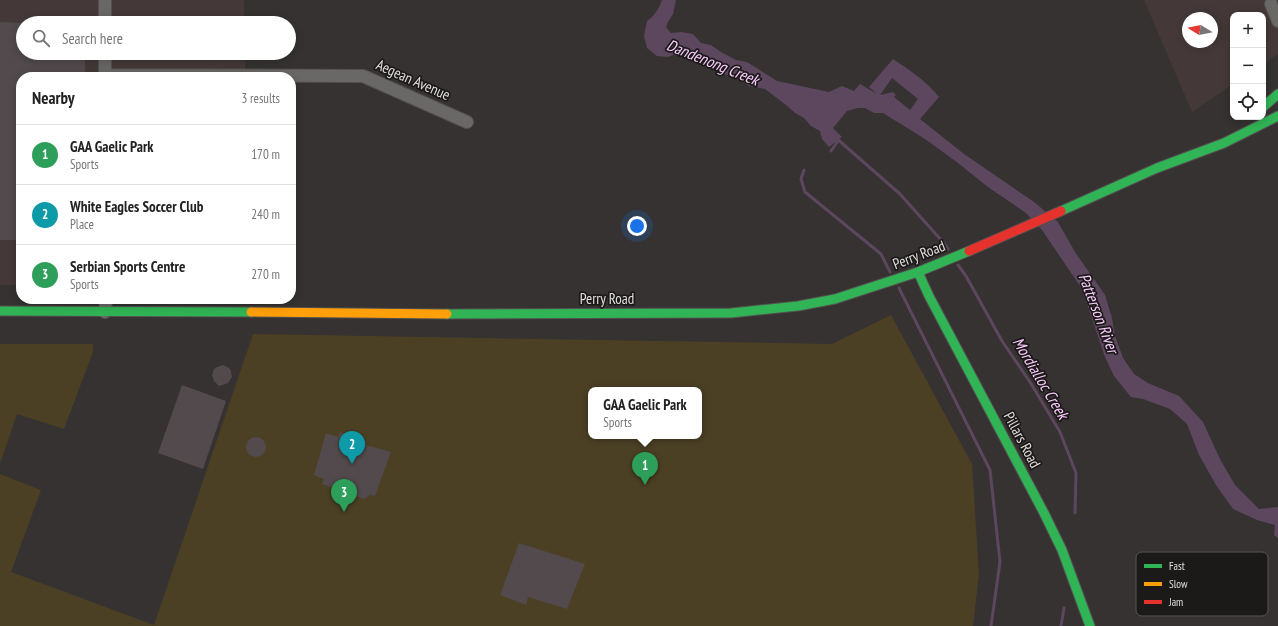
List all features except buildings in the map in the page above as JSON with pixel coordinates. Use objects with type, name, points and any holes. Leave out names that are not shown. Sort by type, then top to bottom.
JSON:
[{"type":"main road","points":[[1266,104],[1278,94]]},
{"type":"main road","points":[[1266,110],[1278,104]]},
{"type":"main road","name":"Perry Road","points":[[0,312],[496,314],[731,312],[774,310],[835,299],[918,272],[1184,157],[1224,143],[1278,116]]},
{"type":"main road","name":"Perry Road","points":[[1184,157],[1197,147],[1218,136]]},
{"type":"main road","name":"Pillars Road","points":[[918,272],[929,296],[1062,550],[1090,626]]},
{"type":"main road","points":[[42,312],[56,304]]},
{"type":"main road","points":[[134,304],[148,312]]},
{"type":"street","points":[[105,0],[105,16]]},
{"type":"street","points":[[1272,6],[1278,21]]},
{"type":"street","points":[[105,60],[105,72]]},
{"type":"street","name":"Aegean Avenue","points":[[296,76],[363,76],[467,122]]},
{"type":"street","points":[[105,312],[106,304]]},
{"type":"shaded area","points":[[0,0],[244,0],[244,16],[16,16],[16,60],[245,60],[245,72],[16,72],[16,285],[0,285]]},
{"type":"shaded area","points":[[1144,0],[1278,0],[1278,54],[1266,62],[1266,12],[1230,12],[1230,86],[1192,112]]},
{"type":"shaded area","points":[[891,315],[972,464],[979,574],[973,626],[0,626],[0,474],[41,490],[11,572],[154,625],[253,334],[832,344]]},
{"type":"shaded area","points":[[0,344],[93,344],[93,352],[64,429],[17,414],[0,464]]},
{"type":"water","points":[[662,0],[676,0],[673,14],[666,27],[671,33],[681,32],[693,34],[701,43],[711,45],[736,60],[747,62],[777,81],[829,92],[842,86],[854,91],[860,84],[877,94],[869,87],[893,59],[923,81],[939,97],[920,119],[964,154],[1034,202],[1058,222],[1075,252],[1105,295],[1112,318],[1115,336],[1123,358],[1134,374],[1148,383],[1179,396],[1203,422],[1220,459],[1235,485],[1259,509],[1278,507],[1278,538],[1274,535],[1275,525],[1257,520],[1233,509],[1216,485],[1199,455],[1187,424],[1170,409],[1143,399],[1131,397],[1114,376],[1105,357],[1082,289],[1042,230],[1026,213],[988,187],[925,139],[883,113],[874,113],[865,108],[847,111],[833,128],[842,137],[829,147],[822,139],[820,131],[811,126],[804,118],[795,113],[765,89],[749,86],[737,78],[721,73],[684,57],[673,55],[668,57],[657,56],[647,48],[644,36],[647,21],[656,12]],"holes":[[[892,78],[918,99],[910,110],[894,97],[896,95],[893,92],[880,95]]]},
{"type":"waterway","name":"Mordialloc Creek","points":[[836,138],[900,194],[948,249]]},
{"type":"waterway","points":[[831,151],[838,141]]},
{"type":"waterway","points":[[804,170],[801,179],[805,192],[881,254],[890,272]]},
{"type":"waterway","name":"Mordialloc Creek","points":[[958,265],[966,276],[1002,341],[1030,382],[1060,432],[1076,473],[1075,513]]},
{"type":"waterway","points":[[899,288],[990,470],[1000,562],[991,626]]},
{"type":"waterway","name":"Mordialloc Creek","points":[[1061,626],[1064,608]]},
{"type":"traffic: fast","points":[[1266,104],[1278,94]]},
{"type":"traffic: fast","points":[[1061,211],[1157,168],[1224,143],[1278,116]]},
{"type":"traffic: fast","points":[[447,314],[731,313],[798,306],[835,299],[918,272],[969,251]]},
{"type":"traffic: fast","points":[[918,272],[929,296],[1044,513],[1062,550],[1090,626]]},
{"type":"traffic: fast","points":[[0,311],[251,312]]},
{"type":"traffic: slow","points":[[251,312],[447,314]]},
{"type":"traffic: jam","points":[[969,251],[1061,211]]},
{"type":"place","name":"White Eagles Soccer Club","points":[[352,464]]},
{"type":"place","name":"GAA Gaelic Park","points":[[645,485]]},
{"type":"place","name":"Serbian Sports Centre","points":[[344,512]]},
{"type":"water label","name":"Dandenong Creek","points":[[713,62]]},
{"type":"water label","name":"Patterson River","points":[[1099,313]]}]
